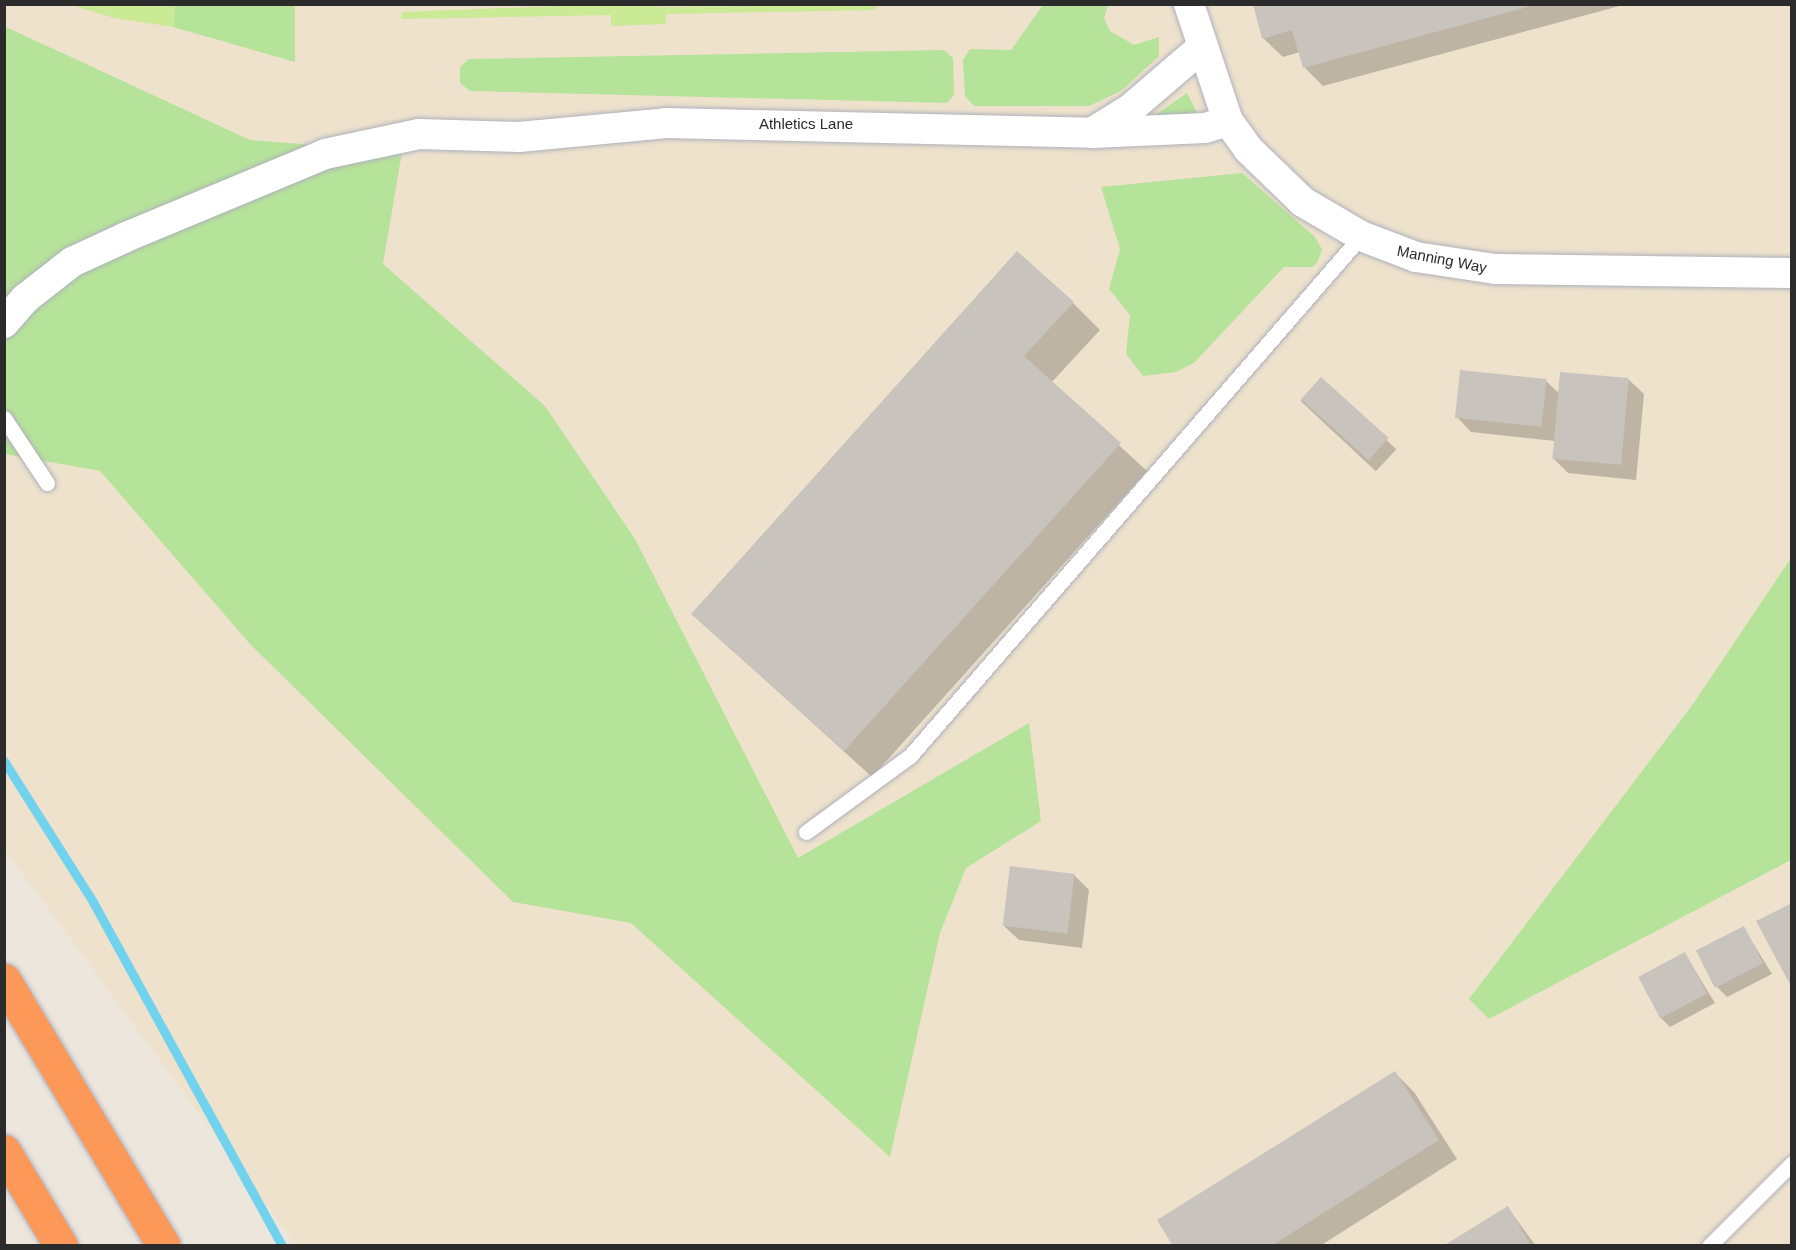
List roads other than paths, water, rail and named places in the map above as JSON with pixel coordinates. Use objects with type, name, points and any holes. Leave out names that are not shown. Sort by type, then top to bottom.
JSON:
[{"type":"highway","points":[[4,980],[164,1245]]},
{"type":"highway","points":[[4,1151],[61,1245]]},
{"type":"street","name":"Manning Way","points":[[1189,4],[1201,48],[1228,121],[1248,149],[1303,202],[1360,236],[1416,257],[1495,269],[1791,273]]},
{"type":"street","points":[[1093,133],[1129,110],[1201,48]]},
{"type":"street","name":"Athletics Lane","points":[[4,323],[26,297],[72,262],[325,154],[419,134],[519,137],[666,123],[1093,133],[1205,128],[1228,121]]},
{"type":"lane","points":[[806,832],[910,756],[1360,236]]},
{"type":"lane","points":[[4,418],[47,483]]},
{"type":"lane","points":[[1709,1245],[1791,1163]]},
{"type":"waterway","points":[[4,761],[93,902],[282,1246]]}]
